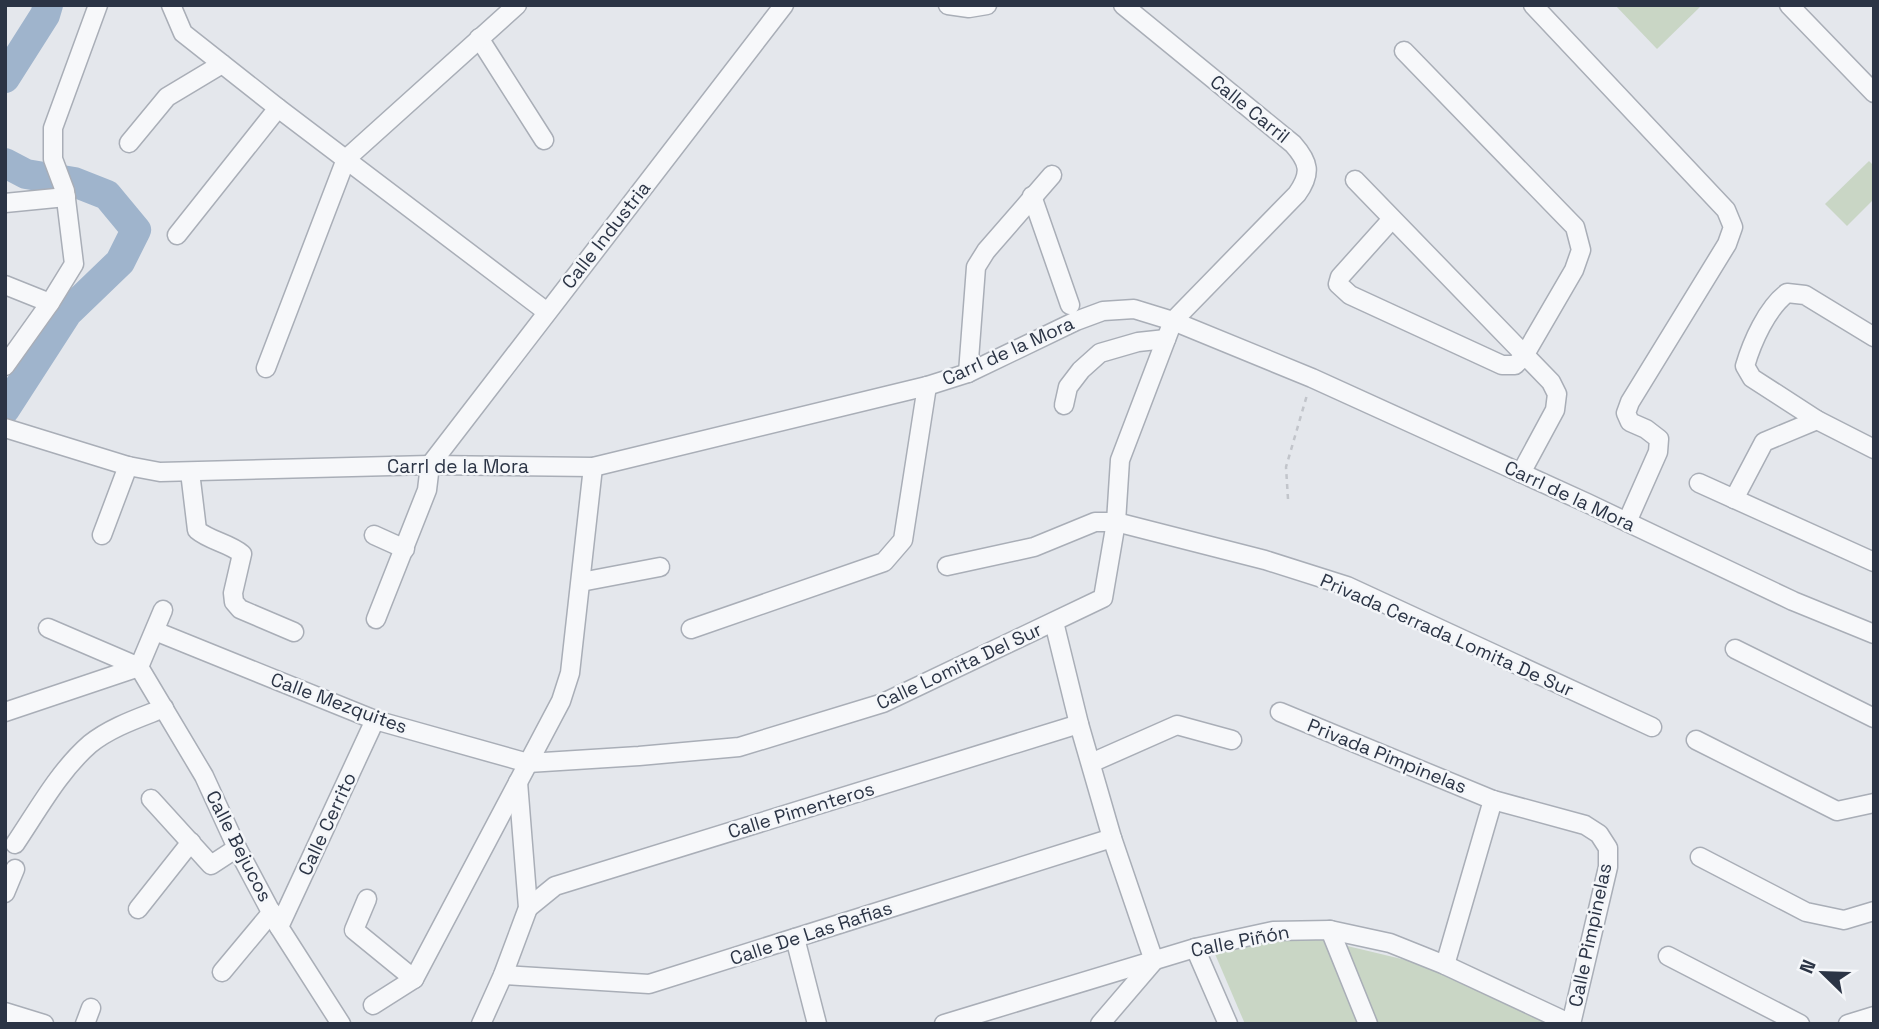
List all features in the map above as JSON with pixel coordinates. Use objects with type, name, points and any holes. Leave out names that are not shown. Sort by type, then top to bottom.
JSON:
[{"type":"street","points":[[5,366],[62,286],[74,264],[65,194],[53,159],[53,128],[98,5]]},
{"type":"street","points":[[171,5],[183,33],[547,312]]},
{"type":"street","points":[[266,368],[346,159],[517,5]]},
{"type":"street","name":"Calle Industria","points":[[430,465],[784,5]]},
{"type":"street","points":[[948,5],[969,8],[988,5]]},
{"type":"street","name":"Calle Carril","points":[[1123,5],[1293,144],[1303,156],[1307,167],[1306,182],[1297,194],[1172,321]]},
{"type":"street","points":[[1533,5],[1727,210],[1733,227],[1727,244],[1630,402],[1626,413],[1630,422],[1659,439],[1658,452],[1627,522]]},
{"type":"street","points":[[1789,5],[1874,93]]},
{"type":"street","points":[[479,38],[544,140]]},
{"type":"street","points":[[1392,219],[1340,277],[1338,284],[1350,295],[1502,365],[1515,365],[1524,356],[1574,270],[1581,250],[1575,228],[1404,51]]},
{"type":"street","points":[[129,142],[167,97],[222,64]]},
{"type":"street","points":[[177,235],[278,108]]},
{"type":"street","points":[[968,373],[976,267],[986,251],[1052,175]]},
{"type":"street","points":[[1356,180],[1551,382],[1557,394],[1555,410],[1521,472]]},
{"type":"street","points":[[5,203],[65,194]]},
{"type":"street","points":[[1032,196],[1070,305]]},
{"type":"street","points":[[5,285],[50,303]]},
{"type":"street","points":[[1874,337],[1805,295],[1787,293],[1775,301],[1750,349],[1745,366],[1752,378],[1817,420],[1874,449]]},
{"type":"street","name":"Carrl de la Mora","points":[[5,428],[128,466],[160,472],[430,465],[593,467],[927,386],[968,373],[1076,321],[1103,311],[1134,309],[1172,321],[1312,378],[1521,472],[1793,601],[1874,634]]},
{"type":"street","name":"Calle Lomita Del Sur","points":[[528,763],[739,747],[883,703],[1103,598],[1116,522],[1120,460],[1172,321]]},
{"type":"street","points":[[1064,405],[1068,387],[1081,370],[1100,353],[1139,342],[1166,339]]},
{"type":"street","points":[[691,629],[884,562],[903,541],[927,386]]},
{"type":"street","points":[[1734,499],[1764,442],[1817,420]]},
{"type":"street","points":[[376,619],[427,490],[430,465]]},
{"type":"street","points":[[102,535],[128,466]]},
{"type":"street","points":[[373,1005],[414,979],[561,701],[570,673],[593,467]]},
{"type":"street","points":[[190,472],[197,530],[242,554],[233,593],[234,602],[240,609],[294,632]]},
{"type":"street","points":[[1699,483],[1874,562]]},
{"type":"street","points":[[947,566],[1034,547],[1095,522],[1116,522]]},
{"type":"street","name":"Privada Cerrada Lomita De Sur","points":[[1116,522],[1265,560],[1347,586],[1652,727]]},
{"type":"street","points":[[374,535],[405,549]]},
{"type":"street","points":[[581,582],[660,567]]},
{"type":"street","points":[[5,712],[139,667],[163,610]]},
{"type":"street","points":[[1054,622],[1079,724],[1112,838],[1154,961],[1100,1024]]},
{"type":"street","points":[[48,628],[139,667]]},
{"type":"street","name":"Calle Mezquites","points":[[155,631],[375,720],[528,763]]},
{"type":"street","points":[[1735,649],[1874,718]]},
{"type":"street","name":"Calle Bejucos","points":[[139,667],[204,776],[237,848],[275,919],[341,1024]]},
{"type":"street","points":[[15,844],[58,779],[91,743],[116,728],[163,708]]},
{"type":"street","name":"Privada Pimpinelas","points":[[1280,712],[1493,800]]},
{"type":"street","name":"Calle Cerrito","points":[[222,972],[275,919],[375,720]]},
{"type":"street","name":"Calle Pimenteros","points":[[528,908],[555,887],[1079,724]]},
{"type":"street","points":[[1091,763],[1177,725],[1232,740]]},
{"type":"street","points":[[1696,740],[1837,811],[1874,803]]},
{"type":"street","points":[[481,1024],[528,908],[519,782]]},
{"type":"street","points":[[151,799],[211,865],[237,848]]},
{"type":"street","points":[[1445,965],[1493,800]]},
{"type":"street","name":"Calle Pimpinelas","points":[[1493,800],[1585,825],[1599,834],[1608,848],[1608,867],[1571,1024]]},
{"type":"street","name":"Calle De Las Rafias","points":[[503,975],[649,984],[1112,838]]},
{"type":"street","points":[[138,909],[191,842]]},
{"type":"street","points":[[1700,857],[1806,912],[1844,920],[1874,911]]},
{"type":"street","points":[[5,893],[15,869]]},
{"type":"street","points":[[367,898],[354,930],[414,979]]},
{"type":"street","points":[[1330,930],[1368,1024]]},
{"type":"street","name":"Calle Piñón","points":[[944,1024],[1195,948],[1273,932],[1330,930],[1391,943],[1571,1024]]},
{"type":"street","points":[[795,938],[817,1024]]},
{"type":"street","points":[[1195,948],[1227,1024]]},
{"type":"street","points":[[1668,956],[1800,1024]]},
{"type":"street","points":[[5,1012],[44,1024]]},
{"type":"street","points":[[1848,1024],[1874,1016]]},
{"type":"path","points":[[1288,499],[1286,467],[1312,378]]},
{"type":"green space","points":[[1615,5],[1702,5],[1657,49]]},
{"type":"green space","points":[[1869,161],[1874,166],[1874,199],[1847,226],[1825,204]]},
{"type":"green space","points":[[1289,932],[1435,967],[1551,1024],[1245,1024],[1215,954]]},
{"type":"waterway","points":[[5,78],[45,15],[48,5]]},
{"type":"waterway","points":[[5,163],[26,174],[74,182],[107,195],[136,230],[120,262],[67,313],[5,409]]}]
